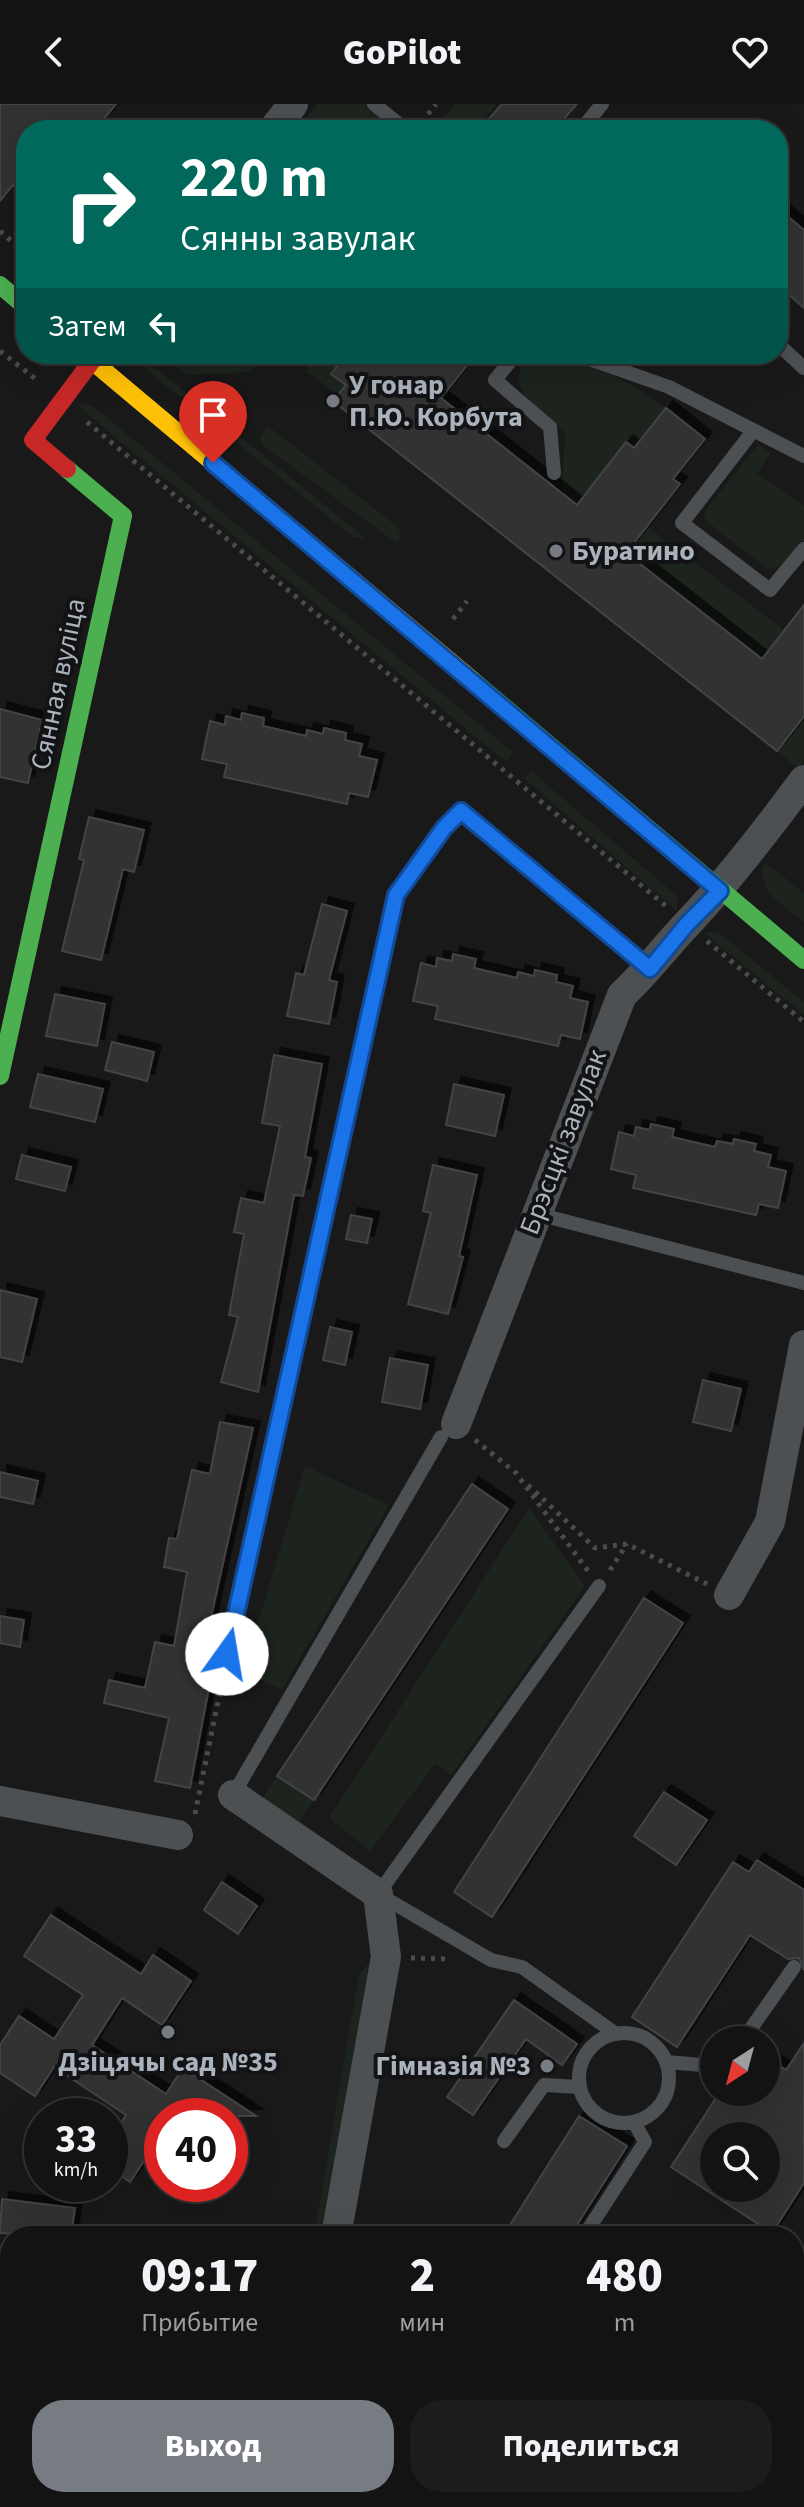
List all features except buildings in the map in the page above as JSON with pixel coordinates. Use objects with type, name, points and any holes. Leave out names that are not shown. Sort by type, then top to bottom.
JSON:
[{"type":"street","points":[[281,120],[293,104]]},
{"type":"street","points":[[0,285],[16,299]]},
{"type":"street","name":"Сянная вуліца","points":[[0,1076],[123,516],[33,440],[63,402],[86,364]]},
{"type":"street","points":[[100,364],[804,960]]},
{"type":"street","name":"Брэсцкі завулак","points":[[448,1431],[607,1025],[622,995],[650,969],[687,924],[720,891],[804,780]]},
{"type":"street","points":[[227,1654],[396,895],[444,828],[461,811],[650,969]]},
{"type":"street","points":[[729,1595],[770,1522],[798,1408],[804,1345]]},
{"type":"street","points":[[233,1795],[378,1894],[386,1957],[338,2226]]},
{"type":"street","points":[[0,1801],[178,1835]]},
{"type":"lane","points":[[589,120],[602,104]]},
{"type":"lane","points":[[788,353],[804,368]]},
{"type":"lane","points":[[508,364],[495,380],[550,427],[554,473]]},
{"type":"lane","points":[[603,364],[669,387],[804,456]]},
{"type":"lane","points":[[753,431],[682,523],[770,590],[804,549]]},
{"type":"lane","points":[[545,1216],[804,1283]]},
{"type":"lane","points":[[233,1795],[448,1431]]},
{"type":"lane","points":[[599,1586],[378,1894],[491,1960],[522,1967],[616,2034],[646,2039],[667,2062],[670,2077],[660,2106],[649,2117],[634,2122],[606,2120],[585,2101],[580,2087],[579,2073],[591,2047],[616,2034]]},
{"type":"lane","points":[[753,2026],[794,1967]]},
{"type":"lane","points":[[667,2062],[700,2065]]},
{"type":"lane","points":[[504,2141],[544,2085],[580,2087]]},
{"type":"lane","points":[[590,2226],[645,2142],[634,2122]]},
{"type":"path","points":[[423,120],[436,104]]},
{"type":"path","points":[[0,231],[16,245]]},
{"type":"path","points":[[0,351],[16,364]]},
{"type":"path","points":[[16,364],[804,1022]]},
{"type":"path","points":[[448,1431],[516,1473],[595,1548],[627,1544],[729,1595]]},
{"type":"path","points":[[516,1473],[599,1586],[627,1544]]},
{"type":"path","points":[[178,1835],[193,1825],[227,1654]]},
{"type":"path","points":[[386,1957],[491,1960]]},
{"type":"shaded area","points":[[317,104],[367,104],[387,120],[305,120]]},
{"type":"shaded area","points":[[454,104],[497,104],[483,120],[442,120]]},
{"type":"shaded area","points":[[140,364],[150,364],[367,539],[353,537]]},
{"type":"shaded area","points":[[174,364],[257,364],[251,372],[187,375]]},
{"type":"shaded area","points":[[311,364],[339,364],[331,374],[346,385],[338,395],[306,371]]},
{"type":"shaded area","points":[[587,364],[635,387],[666,408],[634,448],[626,442],[585,510],[562,493],[565,432],[527,398],[519,377],[522,366]]},
{"type":"shaded area","points":[[78,406],[93,406],[513,752],[506,762]]},
{"type":"shaded area","points":[[268,426],[398,527],[401,536],[398,544],[261,444],[260,437]]},
{"type":"shaded area","points":[[758,444],[770,454],[757,473],[804,506],[804,541],[780,566],[768,569],[706,521],[705,511]]},
{"type":"shaded area","points":[[640,521],[784,630],[776,640],[784,646],[769,665],[615,544]]},
{"type":"shaded area","points":[[804,716],[804,760],[798,768],[777,751]]},
{"type":"shaded area","points":[[531,771],[677,896],[677,911],[525,779]]},
{"type":"shaded area","points":[[766,863],[804,893],[804,923],[768,893],[761,870]]},
{"type":"shaded area","points":[[717,931],[804,1002],[804,1015],[704,933]]},
{"type":"shaded area","points":[[305,1466],[389,1505],[282,1689],[243,1673]]},
{"type":"shaded area","points":[[529,1508],[585,1586],[451,1775],[435,1764],[370,1851],[329,1818]]},
{"type":"shaded area","points":[[277,1776],[314,1800],[295,1829],[258,1805]]},
{"type":"shaded area","points":[[369,1964],[375,1965],[327,2226],[316,2226],[359,1974]]},
{"type":"traffic: fast","points":[[0,285],[16,299]]},
{"type":"traffic: fast","points":[[0,1076],[123,516],[67,469]]},
{"type":"traffic: fast","points":[[472,680],[804,960]]},
{"type":"traffic: slow","points":[[96,364],[472,680]]},
{"type":"traffic: slow","points":[[293,1359],[396,895],[444,828],[461,811],[547,883]]},
{"type":"traffic: jam","points":[[67,469],[33,440],[90,364]]},
{"type":"traffic: jam","points":[[547,883],[650,969]]},
{"type":"traffic: jam","points":[[227,1654],[293,1359]]},
{"type":"place","name":"У гонар П.Ю. Корбута","points":[[333,401]]},
{"type":"place","name":"Буратино","points":[[556,551]]},
{"type":"place","name":"Дзіцячы сад №35","points":[[168,2032]]},
{"type":"place","name":"Гімназія №3","points":[[547,2066]]},
{"type":"route","points":[[213,463],[720,891],[687,924],[650,969],[461,811],[444,828],[396,895],[227,1654]]}]
